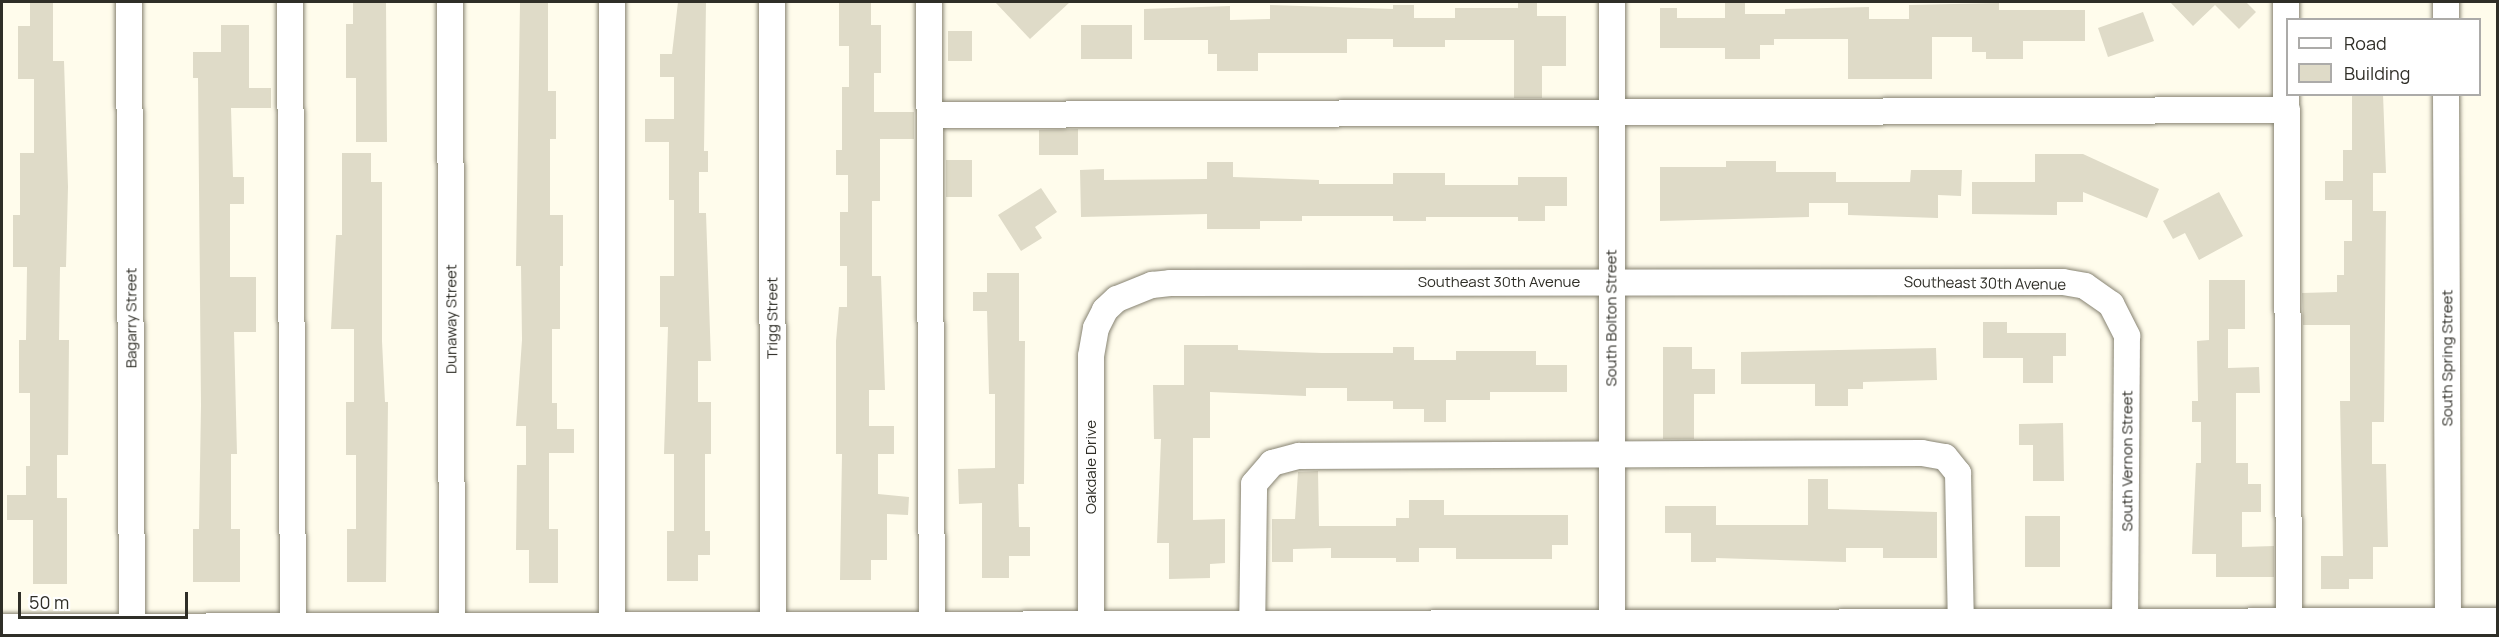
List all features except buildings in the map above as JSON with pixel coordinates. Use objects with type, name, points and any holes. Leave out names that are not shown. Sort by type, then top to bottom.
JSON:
[{"type":"street","name":"Bagarry Street","points":[[129,2],[132,631]]},
{"type":"street","points":[[290,2],[293,631]]},
{"type":"street","name":"Dunaway Street","points":[[450,2],[452,631]]},
{"type":"street","points":[[612,2],[612,631]]},
{"type":"street","name":"Trigg Street","points":[[772,2],[773,631]]},
{"type":"street","points":[[929,2],[932,631]]},
{"type":"street","name":"South Bolton Street","points":[[1612,2],[1612,630]]},
{"type":"street","points":[[2286,2],[2286,18]]},
{"type":"street","points":[[2446,2],[2446,18]]},
{"type":"street","points":[[2287,96],[2289,622]]},
{"type":"street","name":"South Spring Street","points":[[2446,96],[2448,621]]},
{"type":"street","points":[[930,115],[1611,110],[2287,110]]},
{"type":"street","name":"Southeast 30th Avenue","points":[[1105,310],[1131,291],[1170,283],[2063,282],[2085,286],[2110,304]]},
{"type":"street","name":"South Vernon Street","points":[[2110,304],[2127,336],[2125,622]]},
{"type":"street","name":"Oakdale Drive","points":[[1091,631],[1091,356],[1105,310]]},
{"type":"street","points":[[1252,630],[1254,484],[1272,463],[1299,456],[1922,453],[1945,457],[1958,473],[1961,623]]},
{"type":"street","points":[[2,627],[132,631],[1612,630],[1961,623],[2498,621]]}]
